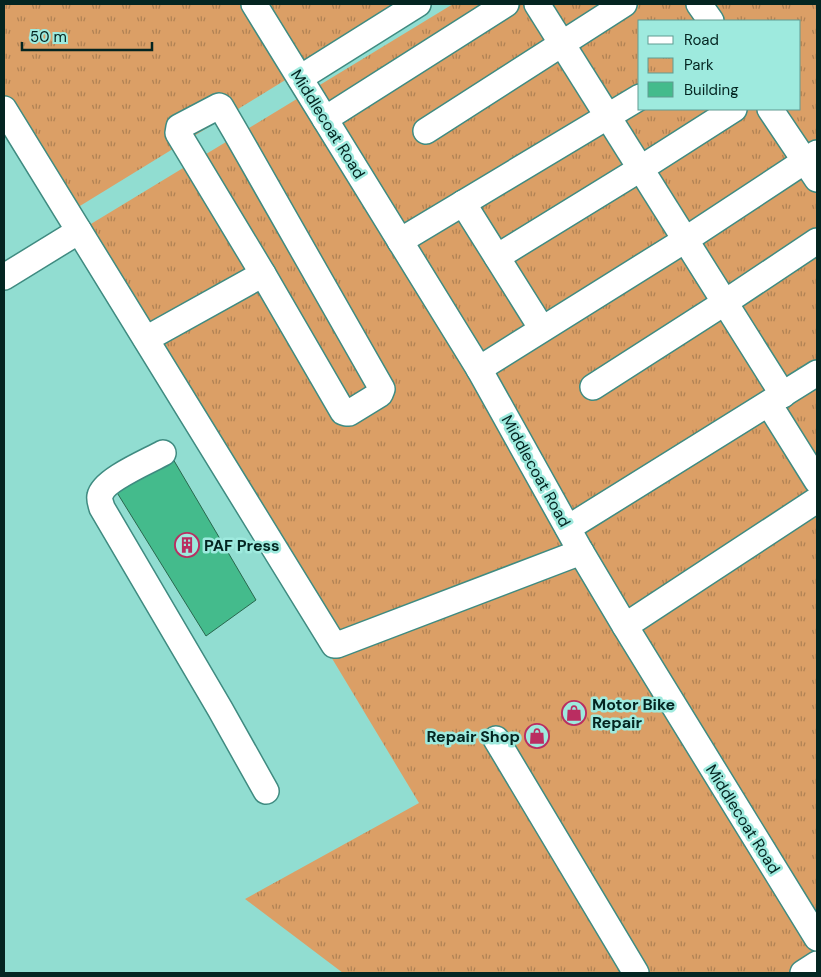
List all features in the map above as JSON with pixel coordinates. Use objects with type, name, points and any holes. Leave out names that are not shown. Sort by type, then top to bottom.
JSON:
[{"type":"street","name":"Middlecoat Road","points":[[254,4],[479,370],[581,552],[625,626],[817,938]]},
{"type":"street","points":[[300,78],[418,4]]},
{"type":"street","points":[[325,119],[506,4]]},
{"type":"street","points":[[537,4],[724,303],[817,480]]},
{"type":"street","points":[[426,131],[624,4]]},
{"type":"street","points":[[699,4],[710,20]]},
{"type":"street","points":[[400,240],[638,98]]},
{"type":"street","points":[[217,106],[221,107],[382,389],[380,394],[349,413],[343,412],[264,274],[178,133],[179,127],[217,106]]},
{"type":"street","points":[[4,108],[334,645],[581,552]]},
{"type":"street","points":[[497,257],[732,110]]},
{"type":"street","points":[[479,370],[685,240],[813,164],[771,110]]},
{"type":"street","points":[[463,203],[542,330]]},
{"type":"street","points":[[4,277],[79,231]]},
{"type":"street","points":[[594,387],[817,241]]},
{"type":"street","points":[[146,339],[264,274]]},
{"type":"street","points":[[568,528],[817,373]]},
{"type":"street","points":[[163,453],[113,480],[104,488],[99,497],[102,508],[266,790]]},
{"type":"street","points":[[625,626],[817,500]]},
{"type":"street","points":[[496,739],[636,973]]},
{"type":"street","points":[[803,973],[817,964]]},
{"type":"green space","points":[[4,4],[409,4],[75,209],[4,100]]},
{"type":"green space","points":[[453,4],[817,4],[817,973],[343,973],[245,899],[419,803],[76,233]]},
{"type":"building","name":"PAF Press","points":[[173,459],[256,600],[206,636],[116,491]]},
{"type":"place","name":"PAF Press","points":[[187,545]]},
{"type":"place","name":"Motor Bike Repair","points":[[574,713]]},
{"type":"place","name":"Repair Shop","points":[[537,736]]}]
